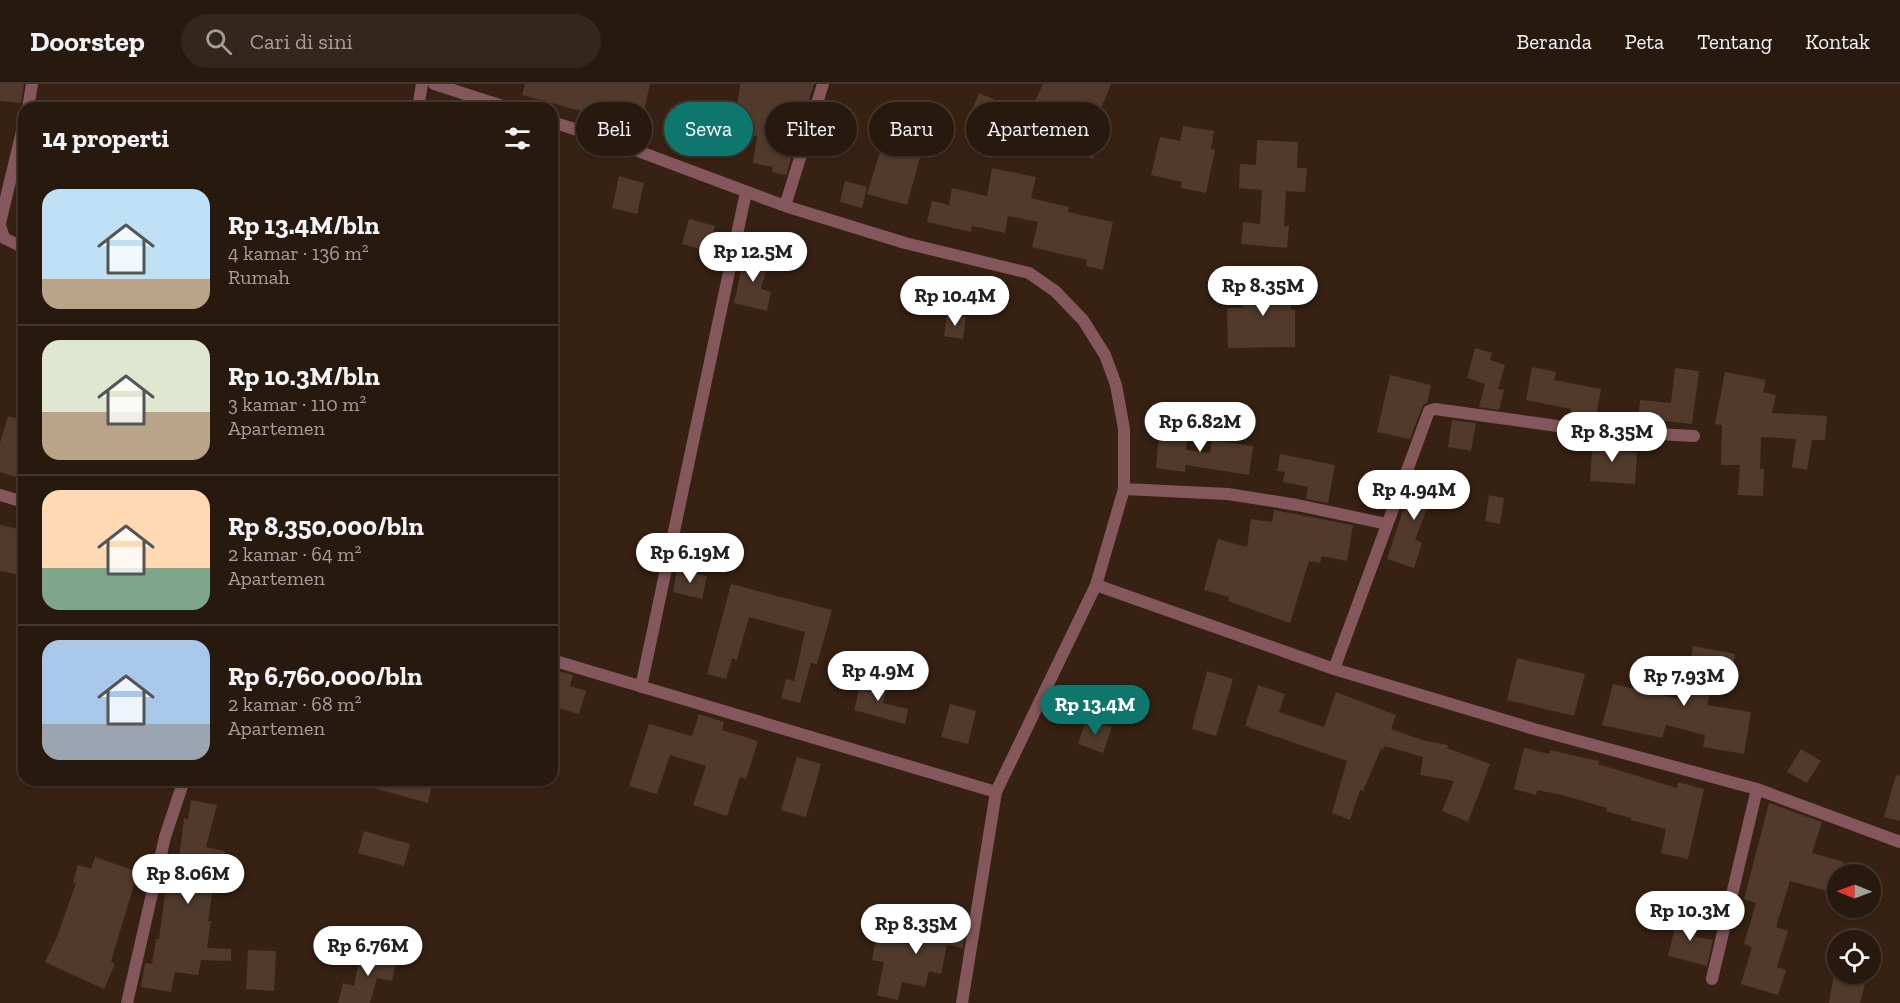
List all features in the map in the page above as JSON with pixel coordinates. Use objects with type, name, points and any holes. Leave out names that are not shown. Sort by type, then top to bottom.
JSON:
[{"type":"street","points":[[29,102],[32,84]]},
{"type":"street","points":[[419,102],[422,84]]},
{"type":"street","points":[[434,84],[490,102]]},
{"type":"street","points":[[784,206],[823,84]]},
{"type":"street","points":[[558,124],[784,206],[905,243],[1029,273],[1055,291],[1083,320],[1105,355],[1116,385],[1124,429],[1124,489],[1096,585],[996,792],[962,1003]]},
{"type":"street","points":[[18,148],[0,224],[4,238],[18,245]]},
{"type":"street","points":[[641,687],[746,192]]},
{"type":"street","points":[[1334,669],[1427,416],[1435,409],[1586,430],[1694,436]]},
{"type":"street","points":[[1124,489],[1228,494],[1297,505],[1387,524]]},
{"type":"street","points":[[0,495],[18,500]]},
{"type":"street","points":[[1096,585],[1334,669],[1534,729],[1757,789],[1900,842]]},
{"type":"street","points":[[558,662],[996,792]]},
{"type":"street","points":[[127,1003],[165,837],[182,786]]},
{"type":"street","points":[[1712,979],[1757,789]]},
{"type":"building","points":[[0,84],[24,84],[21,102],[0,101]]},
{"type":"building","points":[[525,84],[650,84],[646,102],[576,102],[576,110],[558,105],[558,102],[548,102],[522,95]]},
{"type":"building","points":[[740,84],[814,84],[808,102],[765,102],[765,156],[792,156],[786,175],[772,172],[773,167],[753,163],[757,136],[753,136],[753,102],[738,102]]},
{"type":"building","points":[[1043,84],[1111,84],[1104,102],[1035,102]]},
{"type":"building","points":[[979,93],[998,102],[975,102]]},
{"type":"building","points":[[1183,126],[1214,131],[1211,149],[1215,150],[1206,193],[1181,188],[1182,182],[1151,175],[1160,137],[1180,141]]},
{"type":"building","points":[[1257,140],[1298,142],[1297,168],[1307,168],[1305,192],[1286,191],[1284,226],[1289,226],[1287,248],[1241,244],[1243,222],[1260,224],[1262,190],[1239,188],[1240,164],[1256,165]]},
{"type":"building","points":[[879,156],[902,158],[902,156],[920,156],[907,205],[867,194]]},
{"type":"building","points":[[992,168],[1036,177],[1031,198],[1069,207],[1068,212],[1113,222],[1103,270],[1086,266],[1087,260],[1032,247],[1038,222],[1008,216],[1005,233],[972,226],[971,232],[927,222],[932,201],[949,205],[952,188],[987,196]]},
{"type":"building","points":[[619,176],[644,183],[637,214],[612,208]]},
{"type":"building","points":[[845,181],[867,187],[862,208],[840,202]]},
{"type":"building","points":[[689,219],[715,226],[708,251],[682,244]]},
{"type":"building","points":[[745,253],[769,259],[761,289],[771,292],[767,311],[734,303]]},
{"type":"building","points":[[1290,280],[1291,310],[1295,310],[1295,347],[1228,348],[1227,308],[1242,308],[1241,282]]},
{"type":"building","points":[[947,314],[966,317],[963,339],[944,336]]},
{"type":"building","points":[[1475,348],[1492,353],[1490,360],[1505,365],[1498,389],[1504,390],[1499,410],[1479,407],[1485,384],[1467,378]]},
{"type":"building","points":[[1532,367],[1556,372],[1554,380],[1601,389],[1595,421],[1570,416],[1571,409],[1526,400]]},
{"type":"building","points":[[1675,368],[1699,371],[1692,424],[1638,418],[1640,400],[1671,403]]},
{"type":"building","points":[[1725,372],[1766,380],[1763,392],[1776,395],[1772,413],[1827,416],[1825,440],[1812,440],[1807,470],[1792,467],[1796,439],[1761,437],[1760,469],[1764,469],[1763,496],[1738,495],[1740,465],[1721,465],[1722,425],[1715,424]]},
{"type":"building","points":[[1390,375],[1431,385],[1427,403],[1423,405],[1410,439],[1377,432]]},
{"type":"building","points":[[8,416],[18,419],[18,477],[0,472],[0,443]]},
{"type":"building","points":[[1452,420],[1476,423],[1471,451],[1448,447]]},
{"type":"building","points":[[1160,422],[1189,425],[1186,450],[1210,453],[1212,440],[1253,446],[1249,475],[1186,465],[1185,472],[1156,468]]},
{"type":"building","points":[[1593,439],[1620,440],[1619,451],[1637,453],[1635,484],[1590,481]]},
{"type":"building","points":[[1280,454],[1335,465],[1328,503],[1306,499],[1308,487],[1283,482],[1285,472],[1277,471]]},
{"type":"building","points":[[1415,474],[1433,481],[1431,487],[1449,494],[1443,508],[1429,503],[1415,540],[1422,543],[1414,568],[1387,559]]},
{"type":"building","points":[[1489,495],[1504,498],[1500,524],[1485,521]]},
{"type":"building","points":[[1274,510],[1353,525],[1347,561],[1322,556],[1320,563],[1309,561],[1290,623],[1228,601],[1229,597],[1204,590],[1218,539],[1247,547],[1251,519],[1272,522]]},
{"type":"building","points":[[0,525],[18,529],[18,575],[0,571]]},
{"type":"building","points":[[677,570],[707,576],[702,599],[673,592]]},
{"type":"building","points":[[731,584],[832,610],[817,664],[811,663],[800,703],[781,698],[786,679],[794,681],[805,632],[749,617],[737,660],[732,658],[726,679],[707,674]]},
{"type":"building","points":[[1693,646],[1735,654],[1731,676],[1715,674],[1707,705],[1751,712],[1744,754],[1703,747],[1705,735],[1666,725],[1662,738],[1602,725],[1613,684],[1685,700],[1693,669],[1689,668]]},
{"type":"building","points":[[1517,658],[1585,674],[1574,716],[1507,700]]},
{"type":"building","points":[[558,671],[573,675],[570,686],[586,691],[579,714],[558,708]]},
{"type":"building","points":[[1207,671],[1233,679],[1216,736],[1192,729]]},
{"type":"building","points":[[862,677],[888,683],[883,703],[908,709],[905,724],[854,710]]},
{"type":"building","points":[[1258,685],[1285,694],[1279,712],[1324,727],[1336,692],[1396,715],[1391,729],[1422,740],[1448,745],[1447,748],[1490,764],[1468,822],[1442,811],[1454,781],[1420,775],[1423,757],[1385,746],[1383,750],[1381,749],[1363,791],[1360,790],[1350,820],[1332,813],[1347,761],[1245,726]]},
{"type":"building","points":[[950,704],[976,711],[968,744],[941,737]]},
{"type":"building","points":[[699,714],[724,722],[722,730],[758,741],[746,779],[740,777],[727,816],[693,805],[706,766],[670,755],[657,794],[629,786],[649,724],[692,736]]},
{"type":"building","points":[[1087,718],[1112,727],[1103,753],[1078,744]]},
{"type":"building","points":[[1524,748],[1549,754],[1550,750],[1599,761],[1598,764],[1677,788],[1678,782],[1704,789],[1688,859],[1661,853],[1666,829],[1631,820],[1631,818],[1606,811],[1607,808],[1562,795],[1537,790],[1536,795],[1514,789]]},
{"type":"building","points":[[1801,749],[1821,761],[1807,783],[1787,772]]},
{"type":"building","points":[[797,757],[821,764],[806,817],[781,810]]},
{"type":"building","points":[[1896,775],[1900,776],[1900,821],[1884,817]]},
{"type":"building","points":[[366,786],[432,786],[428,803]]},
{"type":"building","points":[[191,800],[217,805],[206,847],[225,851],[220,876],[215,876],[208,921],[211,921],[207,948],[231,949],[231,961],[201,960],[198,975],[175,972],[171,992],[141,987],[145,963],[152,964],[156,939],[159,939],[168,872],[177,874],[184,818],[188,819]]},
{"type":"building","points":[[1769,803],[1822,822],[1812,853],[1844,862],[1843,864],[1827,864],[1827,891],[1790,881],[1776,927],[1788,931],[1777,967],[1786,970],[1778,995],[1741,984],[1752,947],[1744,944],[1756,903],[1744,899]]},
{"type":"building","points":[[364,831],[410,844],[404,866],[358,853]]},
{"type":"building","points":[[95,857],[138,872],[111,961],[115,964],[104,989],[45,962],[57,937],[76,883],[73,882],[78,865],[91,869]]},
{"type":"building","points":[[1678,915],[1699,919],[1695,937],[1713,940],[1707,966],[1668,956]]},
{"type":"building","points":[[916,917],[966,926],[963,948],[947,945],[941,974],[929,971],[925,987],[902,982],[898,1000],[877,995],[884,962],[872,960],[876,938],[910,945]]},
{"type":"building","points":[[361,949],[397,957],[392,981],[377,978],[370,1003],[338,1003],[343,983],[354,986]]},
{"type":"building","points":[[248,950],[276,951],[274,991],[246,989]]},
{"type":"building","points":[[1832,984],[1865,984],[1860,1003],[1829,1003]]}]
